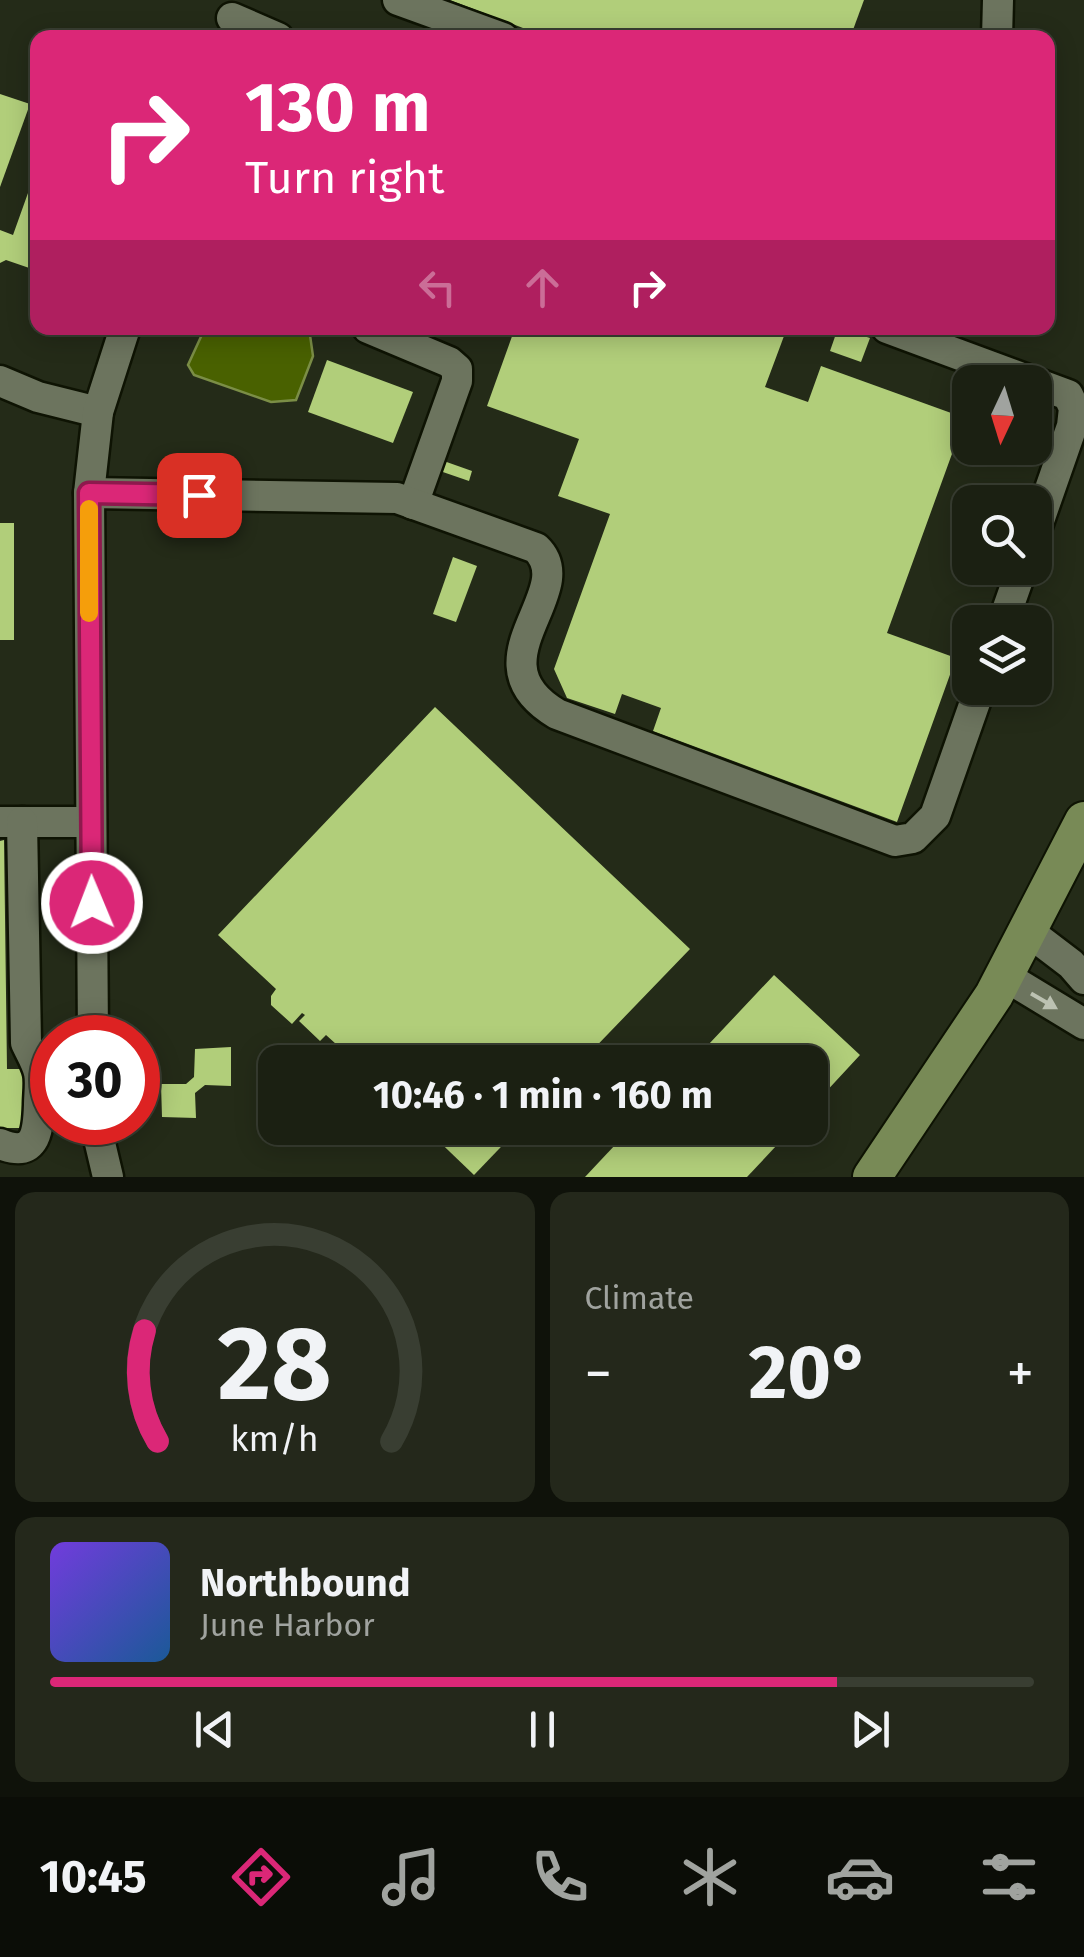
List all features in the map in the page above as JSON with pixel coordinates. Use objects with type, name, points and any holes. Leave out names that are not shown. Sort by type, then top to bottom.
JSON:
[{"type":"main road","points":[[872,1177],[968,1038],[1005,976],[1084,820]]},
{"type":"street","points":[[398,0],[481,30]]},
{"type":"street","points":[[997,30],[998,0]]},
{"type":"street","points":[[232,18],[260,30]]},
{"type":"street","points":[[93,1015],[89,493],[98,412],[123,335]]},
{"type":"street","points":[[385,335],[449,362],[457,370],[458,381],[413,504]]},
{"type":"street","points":[[906,335],[1068,396],[1074,408],[1072,426],[1051,485]]},
{"type":"street","points":[[0,381],[98,412]]},
{"type":"street","points":[[89,493],[397,498],[536,548],[543,554],[548,574],[519,659],[528,691],[540,704],[557,714],[895,841],[913,838],[934,816],[974,705]]},
{"type":"street","points":[[0,1144],[14,1149],[27,1147],[34,1140],[40,1073],[26,1043],[11,822],[91,822]]},
{"type":"street","points":[[1029,932],[1084,979]]},
{"type":"street","points":[[1005,976],[1084,1024]]},
{"type":"street","points":[[100,1145],[108,1177]]},
{"type":"shaded area","points":[[202,335],[310,335],[313,356],[296,400],[271,402],[194,375],[188,365]]},
{"type":"building","points":[[450,0],[864,0],[853,30],[528,30]]},
{"type":"building","points":[[0,94],[30,104],[0,187]]},
{"type":"building","points":[[30,187],[30,268],[6,260],[0,263],[0,230],[13,235]]},
{"type":"building","points":[[512,335],[784,335],[765,387],[808,402],[821,366],[952,413],[952,454],[887,633],[952,657],[952,669],[897,822],[653,731],[661,708],[622,694],[615,714],[567,698],[554,669],[610,514],[558,496],[579,439],[487,406]]},
{"type":"building","points":[[836,335],[870,338],[861,362],[830,351]]},
{"type":"building","points":[[327,360],[413,392],[393,443],[308,412]]},
{"type":"building","points":[[441,460],[472,471],[469,481],[437,470]]},
{"type":"building","points":[[0,523],[14,523],[14,640],[0,640]]},
{"type":"building","points":[[453,557],[477,566],[456,622],[433,614]]},
{"type":"building","points":[[435,707],[690,949],[597,1045],[337,1045],[326,1035],[320,1041],[299,1021],[305,1015],[302,1013],[292,1024],[271,1005],[276,989],[218,935]]},
{"type":"building","points":[[4,840],[7,1069],[25,1069],[26,1128],[0,1128],[0,841]]},
{"type":"building","points":[[774,975],[860,1055],[828,1090],[828,1045],[708,1045]]},
{"type":"building","points":[[231,1047],[231,1086],[205,1085],[195,1093],[196,1118],[162,1117],[161,1084],[186,1084],[194,1077],[195,1049]]},
{"type":"building","points":[[443,1145],[503,1145],[474,1175]]},
{"type":"building","points":[[615,1145],[777,1145],[747,1177],[585,1177]]},
{"type":"slow traffic","points":[[89,509],[89,613]]},
{"type":"route","points":[[92,903],[89,493],[199,495]]}]
